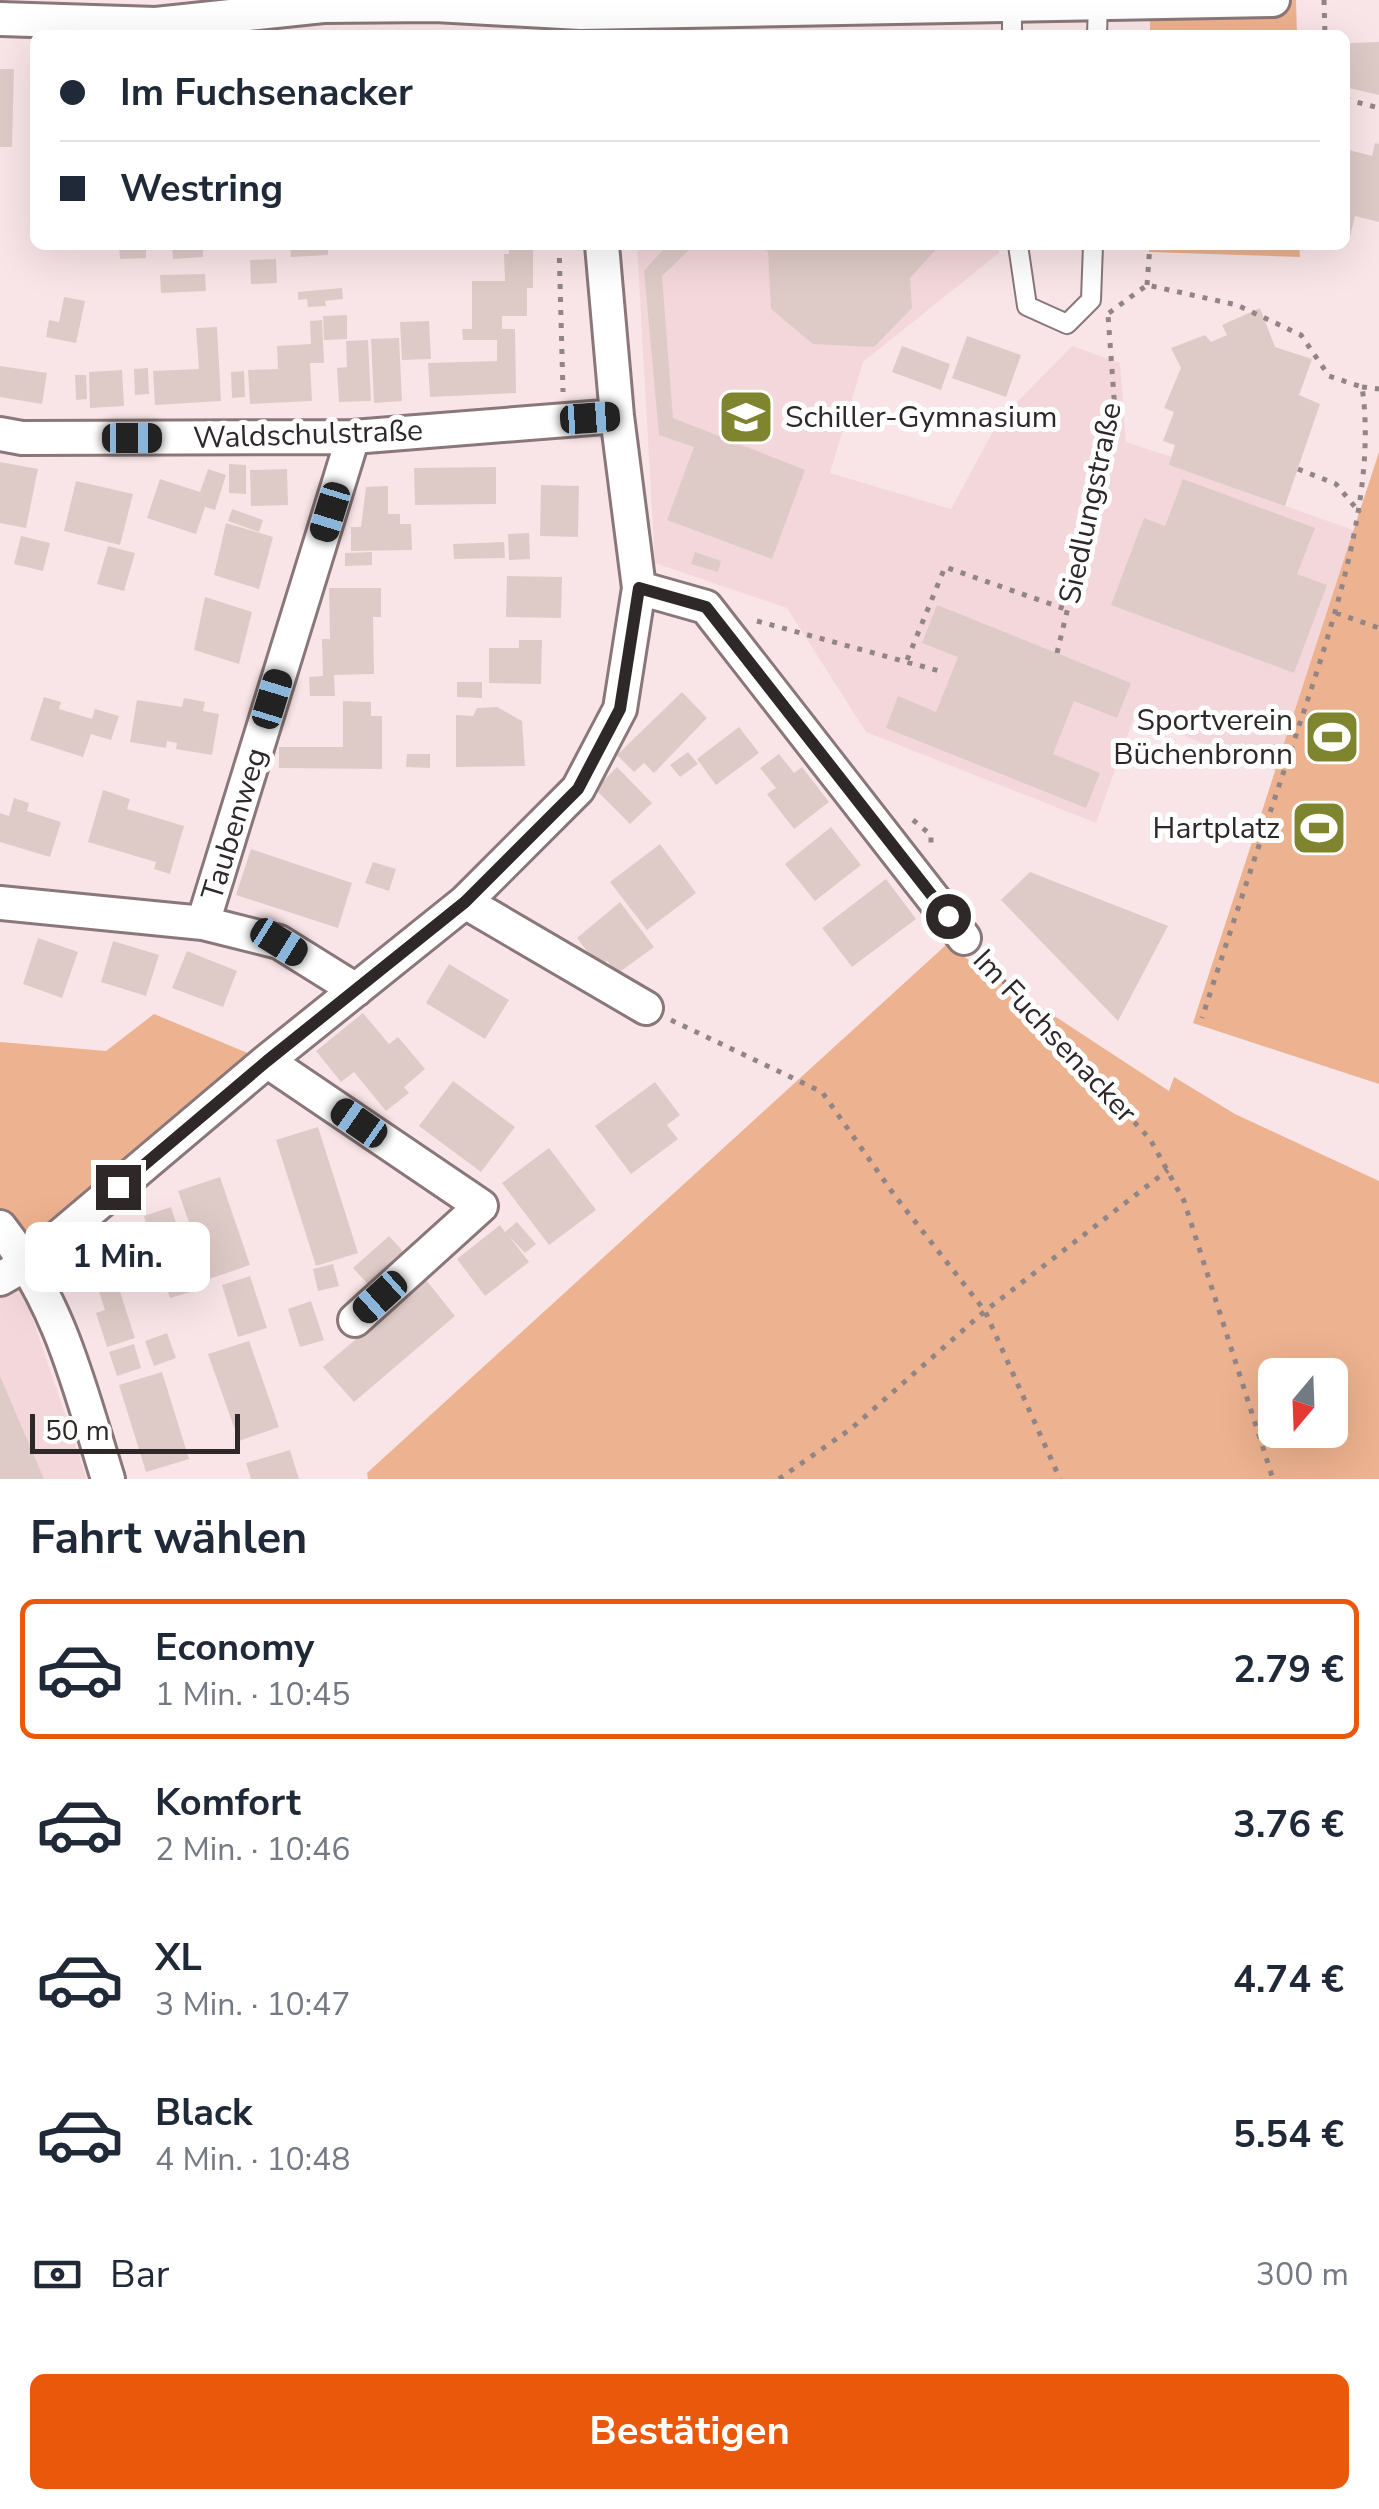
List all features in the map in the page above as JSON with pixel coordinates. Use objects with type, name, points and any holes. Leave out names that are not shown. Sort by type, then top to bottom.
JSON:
[{"type":"street","points":[[0,20],[240,26],[323,6],[435,5],[582,16],[1012,20],[1098,1],[1273,0]]},
{"type":"street","points":[[14,1271],[465,902],[578,789],[620,709],[639,588],[616,416],[602,250]]},
{"type":"street","name":"Waldschulstraße","points":[[0,434],[22,438],[353,437],[616,416]]},
{"type":"street","name":"Taubenweg","points":[[203,924],[353,437]]},
{"type":"street","points":[[639,588],[706,607]]},
{"type":"street","name":"Im Fuchsenacker","points":[[706,607],[964,938]]},
{"type":"street","points":[[465,902],[646,1008]]},
{"type":"street","points":[[0,904],[203,924],[279,942],[356,990]]},
{"type":"street","points":[[267,1061],[481,1206],[355,1320]]},
{"type":"street","points":[[0,1227],[14,1271],[57,1316],[108,1479]]},
{"type":"lane","points":[[1097,30],[1098,1]]},
{"type":"lane","points":[[1019,250],[1027,306],[1067,324],[1091,300],[1093,250]]},
{"type":"path","points":[[1324,0],[1325,30]]},
{"type":"path","points":[[1350,101],[1379,108]]},
{"type":"path","points":[[559,250],[564,420]]},
{"type":"path","points":[[1091,300],[1108,314],[1147,285],[1150,250]]},
{"type":"path","points":[[1147,285],[1237,305],[1301,335],[1329,376],[1362,388],[1379,389]]},
{"type":"path","name":"Siedlungstraße","points":[[1057,653],[1115,411],[1108,314]]},
{"type":"path","points":[[1202,1018],[1336,614],[1366,499],[1368,432],[1362,388]]},
{"type":"path","points":[[1298,469],[1336,484],[1361,516]]},
{"type":"path","points":[[907,660],[945,567],[1068,610]]},
{"type":"path","points":[[706,607],[943,672]]},
{"type":"path","points":[[1336,614],[1379,628]]},
{"type":"path","name":"Im Fuchsenacker","points":[[964,938],[1150,1139],[1168,1169],[1184,1201],[1273,1479]]},
{"type":"path","points":[[646,1008],[822,1092],[895,1196],[985,1311],[1060,1479]]},
{"type":"path","points":[[779,1479],[852,1428],[985,1311],[1168,1169]]},
{"type":"shaded area","points":[[1296,0],[1297,30],[1150,30],[1150,3]]},
{"type":"shaded area","points":[[637,250],[999,250],[863,362],[830,473],[951,509],[998,422],[1072,346],[1120,363],[1126,442],[1172,457],[1170,465],[1356,531],[1276,771],[1134,717],[1096,823],[866,732],[787,608],[655,563]]},
{"type":"shaded area","points":[[1299,250],[1300,257],[1149,252]]},
{"type":"shaded area","name":"Hartplatz","points":[[1379,452],[1379,1084],[1193,1023]]},
{"type":"shaded area","points":[[946,945],[1169,1091],[1174,1077],[1235,1114],[1379,1181],[1379,1479],[368,1479],[367,1473]]},
{"type":"shaded area","points":[[154,1014],[267,1061],[28,1263],[0,1231],[0,1042],[106,1051]]},
{"type":"shaded area","points":[[0,1255],[25,1296],[87,1479],[0,1479]]},
{"type":"building","points":[[1379,42],[1379,95],[1350,88],[1350,43]]},
{"type":"building","points":[[0,69],[14,69],[12,147],[0,147]]},
{"type":"building","points":[[1375,143],[1379,144],[1379,222],[1355,216],[1350,236],[1350,150],[1372,156]]},
{"type":"building","points":[[119,250],[146,250],[146,258],[120,259]]},
{"type":"building","points":[[172,250],[203,250],[203,257],[173,259]]},
{"type":"building","points":[[290,250],[328,250],[328,255],[291,257]]},
{"type":"building","points":[[509,250],[533,250],[533,288],[527,288],[527,316],[502,316],[502,329],[515,329],[516,393],[430,397],[428,363],[497,361],[497,340],[463,340],[462,329],[472,329],[472,281],[505,281],[504,254],[509,254]]},
{"type":"building","points":[[663,250],[689,250],[662,276],[673,418],[805,470],[772,559],[667,520],[694,447],[659,435],[644,271]]},
{"type":"building","points":[[935,250],[910,278],[912,308],[874,347],[813,344],[771,309],[768,252]]},
{"type":"building","points":[[276,259],[277,283],[251,284],[250,260]]},
{"type":"building","points":[[205,274],[206,291],[161,293],[160,275]]},
{"type":"building","points":[[342,288],[343,299],[325,301],[326,306],[308,307],[307,299],[298,300],[298,292]]},
{"type":"building","points":[[64,297],[85,301],[76,343],[46,337],[49,320],[59,322]]},
{"type":"building","points":[[1260,308],[1275,347],[1312,359],[1299,395],[1320,404],[1285,506],[1169,465],[1175,445],[1163,441],[1174,412],[1164,408],[1181,368],[1171,348],[1205,335],[1211,342],[1227,335],[1222,325]]},
{"type":"building","points":[[347,315],[347,339],[324,340],[323,316]]},
{"type":"building","points":[[322,320],[324,363],[310,363],[312,401],[250,404],[248,370],[278,369],[277,346],[311,344],[310,321]]},
{"type":"building","points":[[429,321],[431,359],[402,360],[400,322]]},
{"type":"building","points":[[217,327],[221,401],[155,405],[153,371],[199,369],[196,328]]},
{"type":"building","points":[[967,336],[1021,355],[1006,397],[952,378]]},
{"type":"building","points":[[399,338],[402,401],[374,403],[371,339]]},
{"type":"building","points":[[368,340],[371,401],[339,402],[337,368],[347,367],[346,341]]},
{"type":"building","points":[[902,346],[950,364],[941,390],[892,372]]},
{"type":"building","points":[[0,366],[47,373],[42,404],[0,397]]},
{"type":"building","points":[[148,368],[149,394],[135,395],[134,369]]},
{"type":"building","points":[[122,370],[124,406],[90,408],[89,372]]},
{"type":"building","points":[[244,371],[245,397],[232,398],[231,372]]},
{"type":"building","points":[[75,375],[86,375],[87,399],[76,400]]},
{"type":"building","points":[[0,462],[38,469],[26,528],[0,523]]},
{"type":"building","points":[[229,464],[246,465],[246,494],[229,493]]},
{"type":"building","points":[[496,467],[496,504],[415,505],[414,468]]},
{"type":"building","points":[[208,469],[226,475],[215,510],[205,507],[196,534],[147,518],[160,479],[200,492]]},
{"type":"building","points":[[287,469],[288,505],[251,506],[250,470]]},
{"type":"building","points":[[1183,479],[1315,528],[1297,574],[1327,585],[1294,673],[1111,605],[1144,518],[1165,526]]},
{"type":"building","points":[[76,481],[133,494],[120,545],[64,531]]},
{"type":"building","points":[[541,485],[579,486],[578,537],[540,536]]},
{"type":"building","points":[[388,486],[388,514],[400,514],[400,524],[411,524],[412,550],[351,551],[351,527],[361,527],[366,487]]},
{"type":"building","points":[[232,509],[263,520],[259,532],[228,521]]},
{"type":"building","points":[[226,523],[273,537],[259,589],[214,575]]},
{"type":"building","points":[[529,533],[530,559],[509,560],[508,534]]},
{"type":"building","points":[[21,536],[50,543],[43,571],[14,564]]},
{"type":"building","points":[[504,542],[505,558],[454,559],[453,544]]},
{"type":"building","points":[[108,546],[135,553],[124,591],[97,584]]},
{"type":"building","points":[[372,552],[372,565],[345,566],[345,553]]},
{"type":"building","points":[[695,552],[721,561],[718,572],[691,564]]},
{"type":"building","points":[[507,576],[562,577],[561,618],[506,617]]},
{"type":"building","points":[[329,588],[381,588],[381,617],[373,617],[374,674],[334,675],[335,696],[310,696],[309,677],[323,676],[322,639],[330,639]]},
{"type":"building","points":[[205,597],[252,612],[239,664],[194,650]]},
{"type":"building","points":[[937,605],[1131,683],[1117,718],[1074,701],[1053,754],[1100,773],[1086,808],[886,728],[898,696],[936,712],[958,657],[922,643]]},
{"type":"building","points":[[519,640],[542,640],[541,684],[489,683],[489,648],[519,648]]},
{"type":"building","points":[[457,682],[482,682],[482,698],[457,697]]},
{"type":"building","points":[[682,692],[707,718],[654,773],[644,763],[634,772],[617,755]]},
{"type":"building","points":[[44,697],[61,702],[59,709],[92,719],[95,709],[119,716],[111,740],[91,734],[83,757],[30,740]]},
{"type":"building","points":[[184,698],[205,702],[203,711],[219,714],[212,755],[176,749],[177,743],[167,741],[166,748],[130,742],[137,700],[182,707]]},
{"type":"building","points":[[343,701],[371,702],[371,716],[382,716],[382,769],[279,768],[279,747],[343,747]]},
{"type":"building","points":[[497,707],[522,721],[525,766],[456,767],[456,715],[473,716],[477,708]]},
{"type":"building","points":[[739,727],[759,753],[716,785],[697,759]]},
{"type":"building","points":[[688,752],[698,764],[680,777],[670,765]]},
{"type":"building","points":[[407,754],[430,754],[430,768],[406,767]]},
{"type":"building","points":[[779,754],[794,773],[802,767],[829,802],[794,829],[767,794],[776,788],[760,768]]},
{"type":"building","points":[[617,767],[652,803],[630,824],[595,789]]},
{"type":"building","points":[[103,790],[130,799],[127,809],[184,826],[170,874],[154,869],[156,862],[88,842]]},
{"type":"building","points":[[14,798],[29,803],[27,811],[61,822],[50,857],[0,842],[0,813],[9,816]]},
{"type":"building","points":[[831,827],[861,865],[815,901],[785,864]]},
{"type":"building","points":[[660,844],[696,893],[647,930],[610,882]]},
{"type":"building","points":[[251,849],[352,883],[338,928],[236,895]]},
{"type":"building","points":[[373,862],[396,869],[389,891],[365,883]]},
{"type":"building","points":[[1030,872],[1168,926],[1118,1021],[1001,900]]},
{"type":"building","points":[[886,879],[916,919],[852,967],[822,928]]},
{"type":"building","points":[[620,902],[654,947],[617,974],[607,961],[599,967],[577,938]]},
{"type":"building","points":[[38,938],[78,952],[62,998],[23,984]]},
{"type":"building","points":[[113,941],[159,955],[146,996],[101,982]]},
{"type":"building","points":[[187,951],[237,971],[223,1007],[172,988]]},
{"type":"building","points":[[449,964],[509,1000],[485,1039],[426,1003]]},
{"type":"building","points":[[363,1013],[389,1044],[398,1037],[425,1069],[404,1087],[409,1093],[386,1111],[354,1072],[341,1082],[316,1051]]},
{"type":"building","points":[[453,1081],[515,1127],[481,1172],[419,1126]]},
{"type":"building","points":[[655,1082],[680,1115],[667,1125],[678,1139],[631,1174],[595,1126]]},
{"type":"building","points":[[318,1127],[358,1253],[316,1266],[276,1140]]},
{"type":"building","points":[[549,1148],[596,1210],[549,1245],[502,1183]]},
{"type":"building","points":[[220,1177],[250,1265],[209,1279],[178,1191]]},
{"type":"building","points":[[171,1207],[197,1290],[170,1298],[144,1216]]},
{"type":"building","points":[[517,1222],[536,1244],[525,1253],[508,1235],[529,1262],[485,1296],[457,1259],[500,1225],[505,1232]]},
{"type":"building","points":[[389,1236],[412,1261],[376,1293],[353,1268]]},
{"type":"building","points":[[333,1264],[339,1286],[318,1291],[313,1269]]},
{"type":"building","points":[[112,1267],[135,1338],[107,1347],[96,1313],[105,1310],[93,1273]]},
{"type":"building","points":[[250,1276],[267,1328],[238,1337],[222,1285]]},
{"type":"building","points":[[426,1280],[455,1316],[354,1402],[323,1367]]},
{"type":"building","points":[[311,1301],[324,1340],[300,1347],[288,1309]]},
{"type":"building","points":[[167,1333],[176,1358],[154,1366],[145,1341]]},
{"type":"building","points":[[249,1341],[279,1427],[239,1441],[208,1354]]},
{"type":"building","points":[[134,1344],[141,1368],[117,1376],[109,1352]]},
{"type":"building","points":[[162,1372],[189,1459],[146,1472],[119,1385]]},
{"type":"building","points":[[0,1376],[44,1479],[0,1479]]},
{"type":"building","points":[[290,1450],[299,1479],[251,1479],[246,1463]]},
{"type":"place","name":"Schiller-Gymnasium","points":[[746,417]]},
{"type":"place","name":"Sportverein Büchenbronn","points":[[1332,737]]},
{"type":"place","name":"Hartplatz","points":[[1319,828]]},
{"type":"route","points":[[118,1187],[465,902],[578,789],[620,709],[639,588],[706,607],[948,916]]}]
